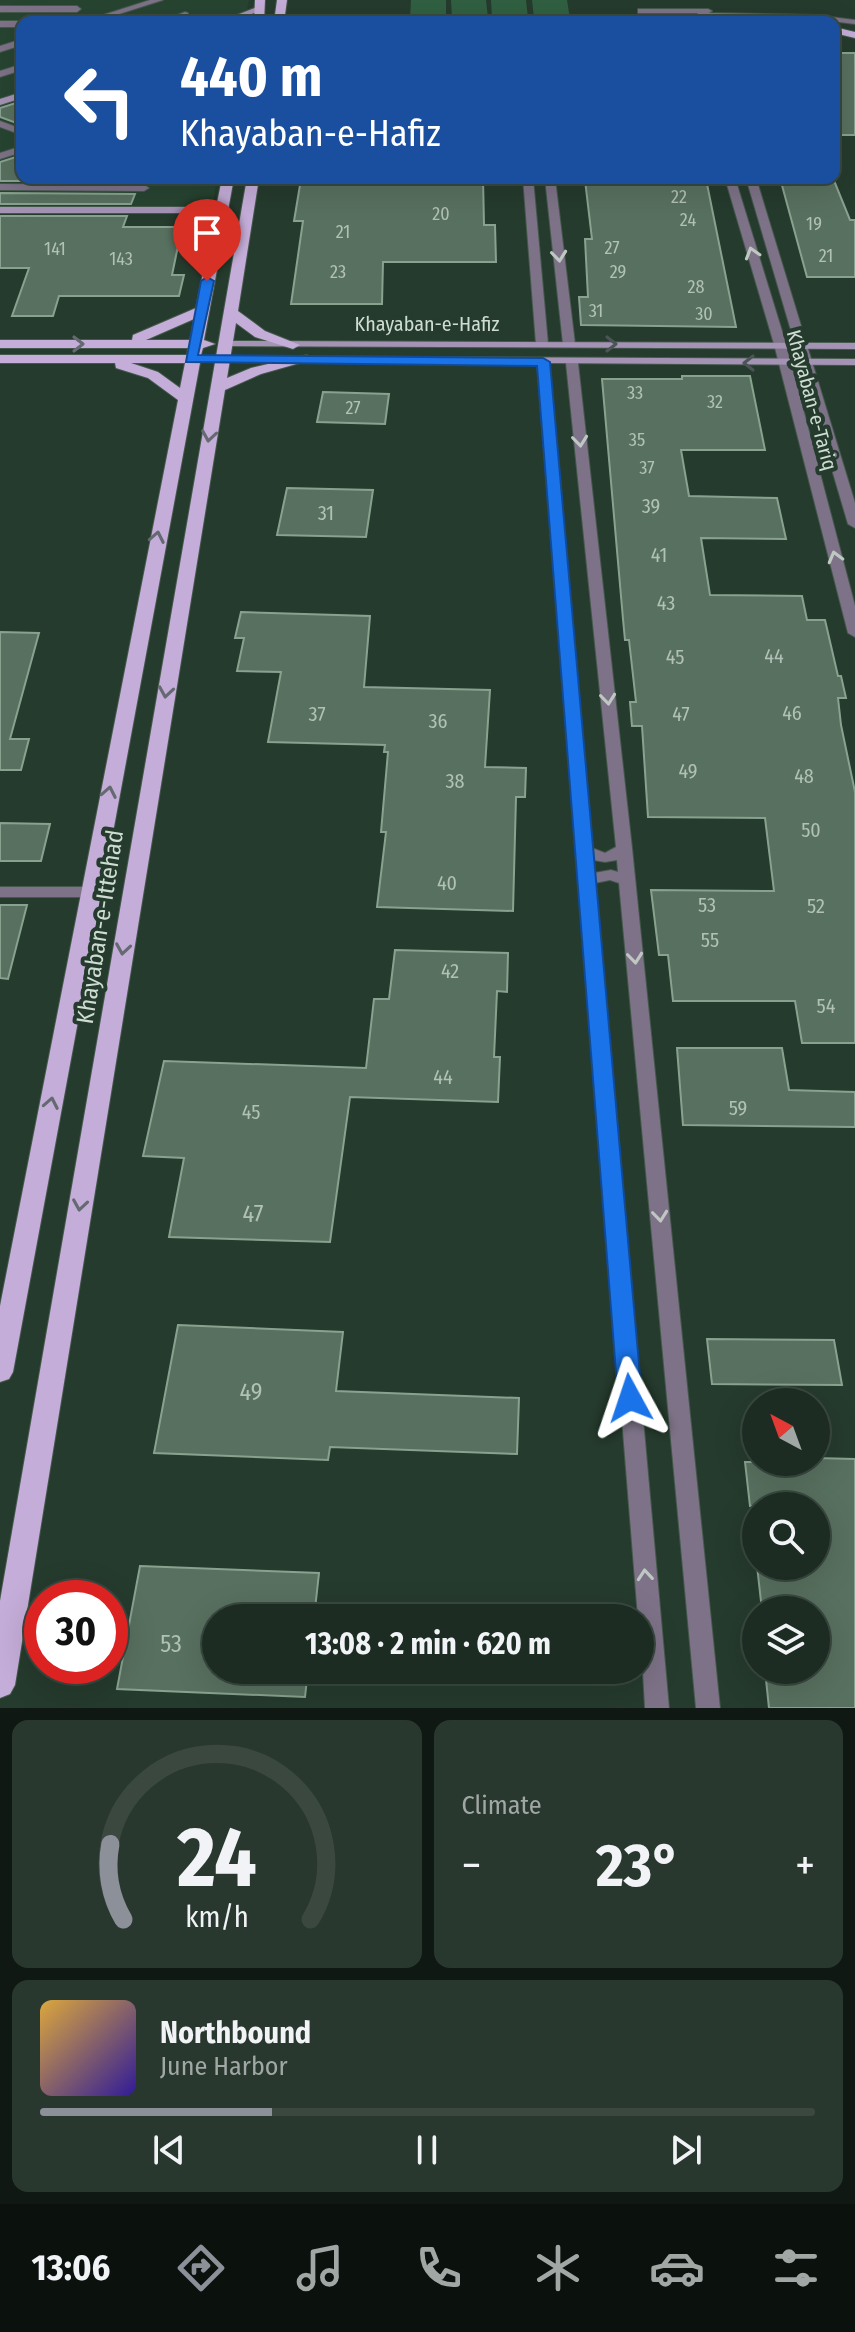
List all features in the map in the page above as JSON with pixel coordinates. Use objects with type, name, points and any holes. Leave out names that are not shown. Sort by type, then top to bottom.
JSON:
[{"type":"main road","name":"Khayaban-e-Ittehad","points":[[0,1372],[183,397],[227,184]]},
{"type":"main road","name":"Khayaban-e-Ittehad","points":[[0,1685],[252,184]]},
{"type":"main road","points":[[115,344],[160,331],[201,311]]},
{"type":"main road","points":[[230,312],[260,334],[293,345]]},
{"type":"main road","name":"Khayaban-e-Hafiz","points":[[0,344],[115,344],[193,351]]},
{"type":"main road","name":"Khayaban-e-Hafiz","points":[[0,359],[97,359],[223,351]]},
{"type":"main road","points":[[97,359],[153,375],[183,397]]},
{"type":"main road","points":[[217,388],[256,371],[307,359]]},
{"type":"street","points":[[105,16],[159,0]]},
{"type":"street","points":[[0,9],[78,4]]},
{"type":"street","points":[[0,186],[97,184]]},
{"type":"street","points":[[138,210],[145,184]]},
{"type":"street","points":[[529,184],[657,1708]]},
{"type":"street","points":[[551,184],[624,848],[708,1708]]},
{"type":"street","name":"Khayaban-e-Tariq","points":[[732,184],[780,344],[855,633]]},
{"type":"street","name":"Khayaban-e-Tariq","points":[[752,184],[855,524]]},
{"type":"street","points":[[737,205],[757,205]]},
{"type":"street","points":[[0,210],[138,210],[221,214]]},
{"type":"street","points":[[0,218],[221,214]]},
{"type":"street","points":[[742,222],[750,218],[762,221]]},
{"type":"street","name":"Khayaban-e-Hafiz","points":[[223,351],[307,359],[570,354],[780,344],[855,346]]},
{"type":"street","name":"Khayaban-e-Hafiz","points":[[223,351],[293,345],[784,363],[855,362]]},
{"type":"street","points":[[585,850],[606,857],[618,854],[624,848]]},
{"type":"street","points":[[587,879],[611,875],[627,880]]},
{"type":"street","points":[[0,892],[91,892]]},
{"type":"lane","points":[[696,0],[700,16]]},
{"type":"lane","points":[[641,11],[700,16],[762,11]]},
{"type":"shaded area","points":[[0,0],[249,0],[246,16],[16,16],[16,184],[216,184],[212,207],[0,207]]},
{"type":"shaded area","points":[[411,0],[446,0],[446,16],[410,16]]},
{"type":"shaded area","points":[[451,0],[486,0],[488,16],[452,16]]},
{"type":"shaded area","points":[[491,0],[526,0],[528,16],[492,16]]},
{"type":"shaded area","points":[[532,0],[567,0],[570,16],[534,16]]},
{"type":"building","points":[[840,53],[855,53],[855,135],[840,135]]},
{"type":"building","points":[[16,103],[16,123],[0,117],[0,108]]},
{"type":"building","points":[[16,157],[16,181],[0,181],[0,162]]},
{"type":"building","points":[[483,184],[484,225],[495,225],[496,262],[383,262],[382,304],[291,304],[303,221],[294,221],[300,185]]},
{"type":"building","points":[[585,184],[707,184],[736,327],[581,325],[579,297],[588,297],[585,239],[592,239]]},
{"type":"building","points":[[782,184],[835,184],[850,220],[855,220],[855,277],[807,277]]},
{"type":"building","points":[[0,193],[135,194],[131,204],[0,204]]},
{"type":"building","points":[[0,216],[127,216],[123,227],[182,227],[172,275],[184,275],[179,296],[59,296],[53,316],[12,316],[29,268],[0,268]]},
{"type":"building","points":[[682,376],[750,376],[765,450],[681,450],[689,496],[777,498],[786,539],[701,538],[710,595],[802,596],[807,620],[825,620],[838,676],[841,676],[846,698],[838,698],[841,725],[855,792],[855,1043],[802,1043],[795,1001],[673,1001],[668,955],[659,955],[651,890],[774,891],[765,818],[648,817],[642,726],[632,726],[630,702],[636,702],[629,640],[625,640],[602,379],[682,379]]},
{"type":"building","points":[[323,392],[389,394],[385,424],[317,422]]},
{"type":"building","points":[[287,488],[373,490],[366,537],[277,535]]},
{"type":"building","points":[[241,612],[370,616],[364,687],[490,690],[485,767],[526,768],[525,797],[516,797],[513,911],[377,907],[386,832],[381,832],[388,752],[384,752],[385,745],[268,742],[281,672],[237,671],[244,638],[235,638]]},
{"type":"building","points":[[0,632],[39,633],[10,739],[29,739],[21,770],[0,770]]},
{"type":"building","points":[[0,823],[50,824],[41,861],[0,861]]},
{"type":"building","points":[[0,905],[27,905],[8,979],[0,978]]},
{"type":"building","points":[[395,950],[508,953],[507,992],[497,991],[494,1057],[500,1057],[498,1102],[350,1097],[330,1242],[169,1237],[184,1158],[143,1156],[164,1061],[366,1068],[374,999],[389,999]]},
{"type":"building","points":[[677,1048],[782,1048],[789,1090],[855,1092],[855,1127],[683,1125]]},
{"type":"building","points":[[178,1325],[343,1332],[336,1391],[519,1398],[517,1454],[330,1447],[328,1460],[154,1453]]},
{"type":"building","points":[[707,1339],[834,1340],[842,1385],[712,1384]]},
{"type":"building","points":[[830,1458],[855,1459],[855,1708],[769,1708],[766,1684],[830,1684],[830,1596],[760,1596],[759,1580],[830,1580],[830,1492],[748,1492],[747,1476],[830,1476]]},
{"type":"building","points":[[140,1566],[319,1573],[316,1604],[202,1604],[202,1684],[306,1684],[305,1697],[117,1689],[118,1684],[128,1684],[128,1630]]},
{"type":"route","points":[[207,281],[191,359],[543,362],[630,1398]]}]
